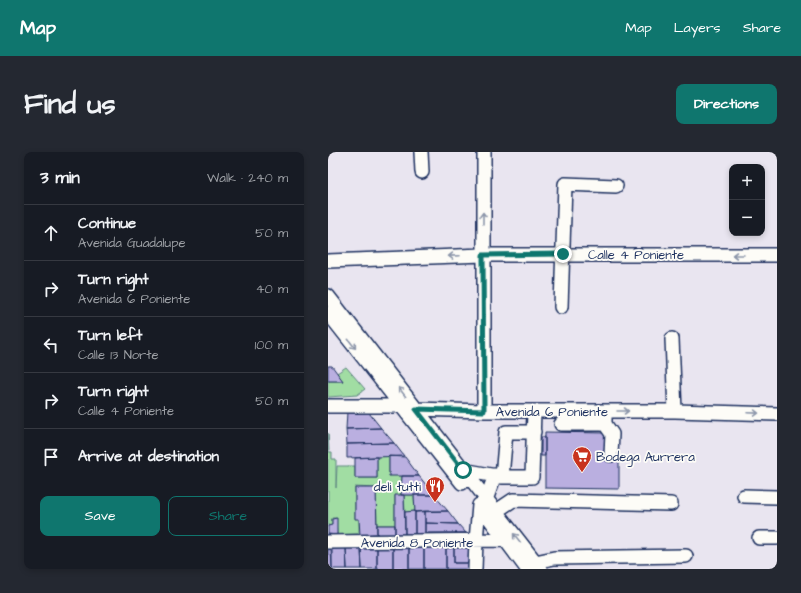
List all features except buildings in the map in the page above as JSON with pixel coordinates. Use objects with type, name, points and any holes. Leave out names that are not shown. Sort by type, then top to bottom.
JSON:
[{"type":"street","points":[[421,152],[422,172]]},
{"type":"street","points":[[484,152],[484,411]]},
{"type":"street","points":[[561,307],[565,184],[616,186]]},
{"type":"street","name":"Calle 4 Poniente","points":[[328,260],[563,254],[777,255]]},
{"type":"street","points":[[328,296],[463,470],[505,540],[534,567]]},
{"type":"street","points":[[328,313],[401,406],[483,503],[495,512],[534,567]]},
{"type":"street","points":[[672,339],[675,411]]},
{"type":"street","name":"Avenida 6 Poniente","points":[[328,406],[401,406],[416,409],[534,411],[605,417],[675,411],[777,414]]},
{"type":"street","points":[[463,470],[498,476],[532,477],[534,411]]},
{"type":"street","points":[[561,424],[605,417],[612,434],[611,455]]},
{"type":"street","points":[[475,569],[476,541],[483,503],[498,476],[506,432],[534,432]]},
{"type":"street","points":[[744,496],[777,497]]},
{"type":"street","points":[[495,512],[513,500],[671,504]]},
{"type":"street","points":[[759,538],[777,538]]},
{"type":"street","name":"Avenida 8 Poniente","points":[[328,542],[505,540]]},
{"type":"street","points":[[534,567],[554,558],[686,556]]},
{"type":"green space","points":[[346,367],[365,389],[357,395],[328,397],[328,381],[343,381],[337,373]]},
{"type":"green space","points":[[328,433],[329,452],[332,452],[332,459],[336,459],[336,488],[337,466],[355,466],[355,478],[377,478],[377,457],[389,456],[389,475],[402,476],[401,495],[395,496],[395,525],[377,525],[376,488],[355,487],[355,518],[359,519],[359,534],[337,535],[336,518],[332,518],[332,525],[328,526]]},
{"type":"green space","points":[[404,495],[414,495],[415,511],[405,512]]},
{"type":"place","name":"Bodega Aurrera","points":[[582,473]]},
{"type":"place","name":"deli tutti","points":[[435,503]]},
{"type":"route","points":[[463,470],[416,409],[484,411],[483,255],[563,254]]}]
